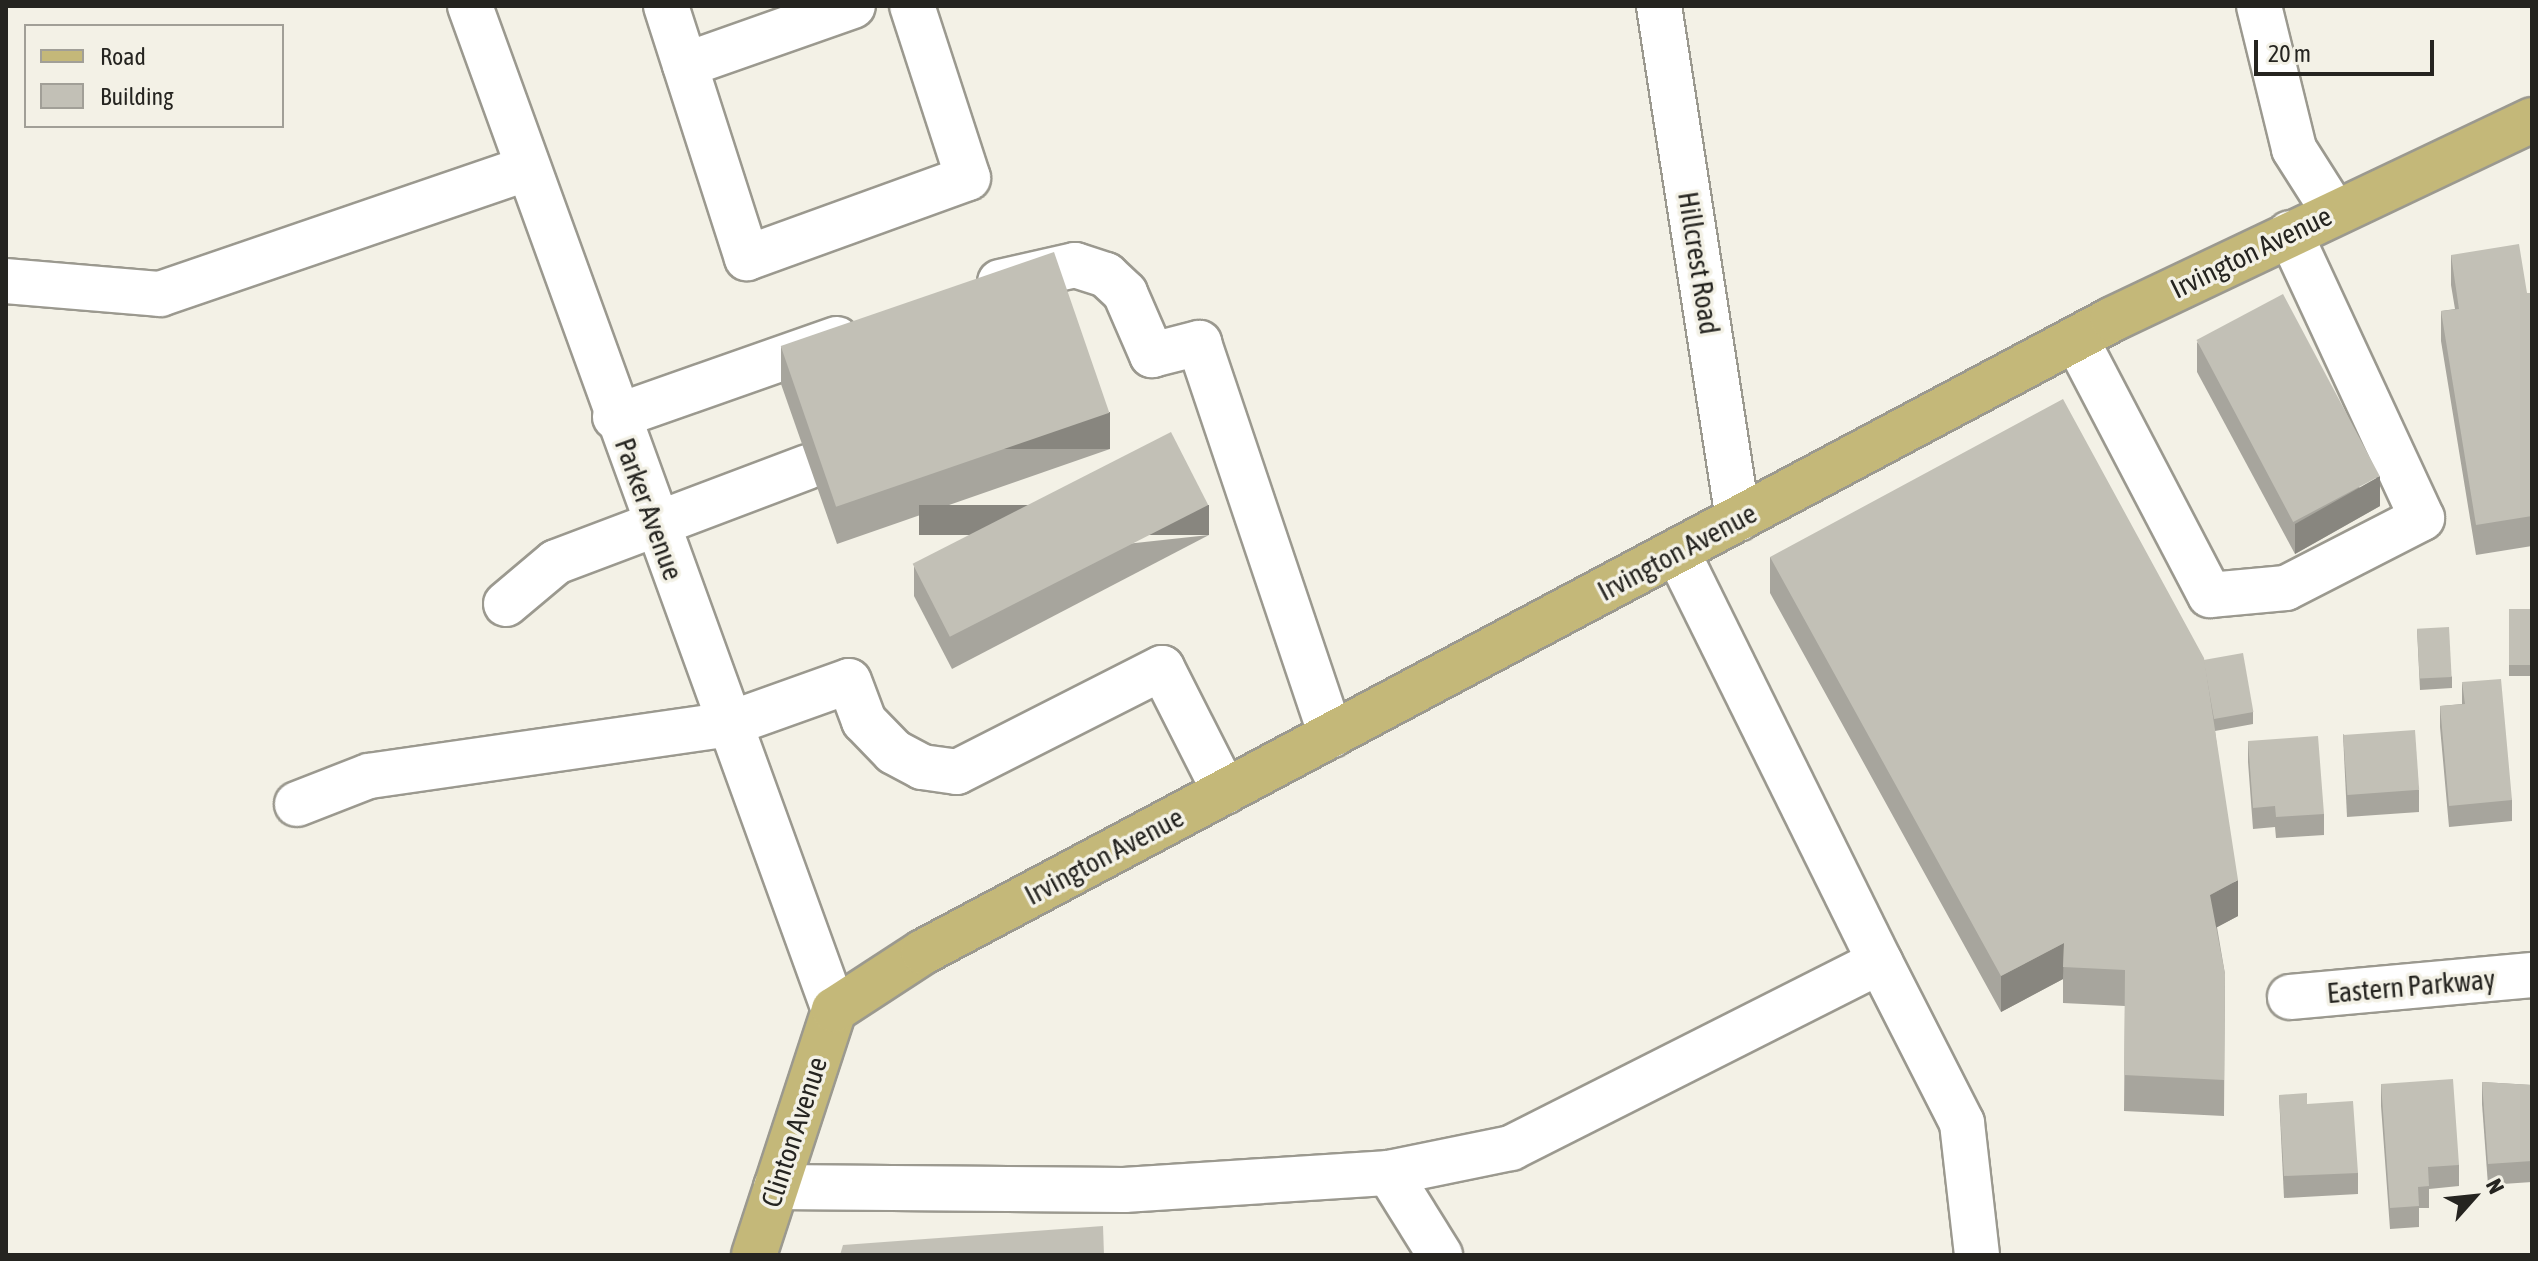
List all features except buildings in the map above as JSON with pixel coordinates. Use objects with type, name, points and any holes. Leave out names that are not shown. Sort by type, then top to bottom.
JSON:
[{"type":"main road","name":"Irvington Avenue","points":[[834,1010],[923,952],[2076,339],[2290,233],[2532,120]]},
{"type":"main road","name":"Clinton Avenue","points":[[754,1255],[834,1010]]},
{"type":"street","name":"Parker Avenue","points":[[470,6],[653,523],[834,1010]]},
{"type":"street","points":[[666,6],[747,258],[968,178],[912,6]]},
{"type":"street","points":[[685,65],[853,6]]},
{"type":"street","name":"Hillcrest Road","points":[[1659,6],[1738,519]]},
{"type":"street","points":[[2259,6],[2294,149],[2334,212]]},
{"type":"street","points":[[6,281],[160,294],[528,168]]},
{"type":"street","points":[[2076,339],[2210,595],[2286,588],[2422,518],[2290,233]]},
{"type":"street","points":[[954,298],[1042,268],[1075,265],[1106,275],[1125,293],[1152,355],[1199,343],[1331,735]]},
{"type":"street","points":[[615,417],[881,324]]},
{"type":"street","points":[[506,604],[556,562],[807,467]]},
{"type":"street","points":[[1677,552],[1962,1123],[1977,1255]]},
{"type":"street","points":[[297,804],[369,776],[729,724],[849,681],[864,721],[894,752],[922,767],[957,772],[1162,668],[1225,792]]},
{"type":"street","points":[[776,1187],[1124,1190],[1389,1173],[1511,1148],[1880,962]]},
{"type":"street","name":"Eastern Parkway","points":[[2290,997],[2532,975]]},
{"type":"street","points":[[1389,1173],[1440,1255]]}]
